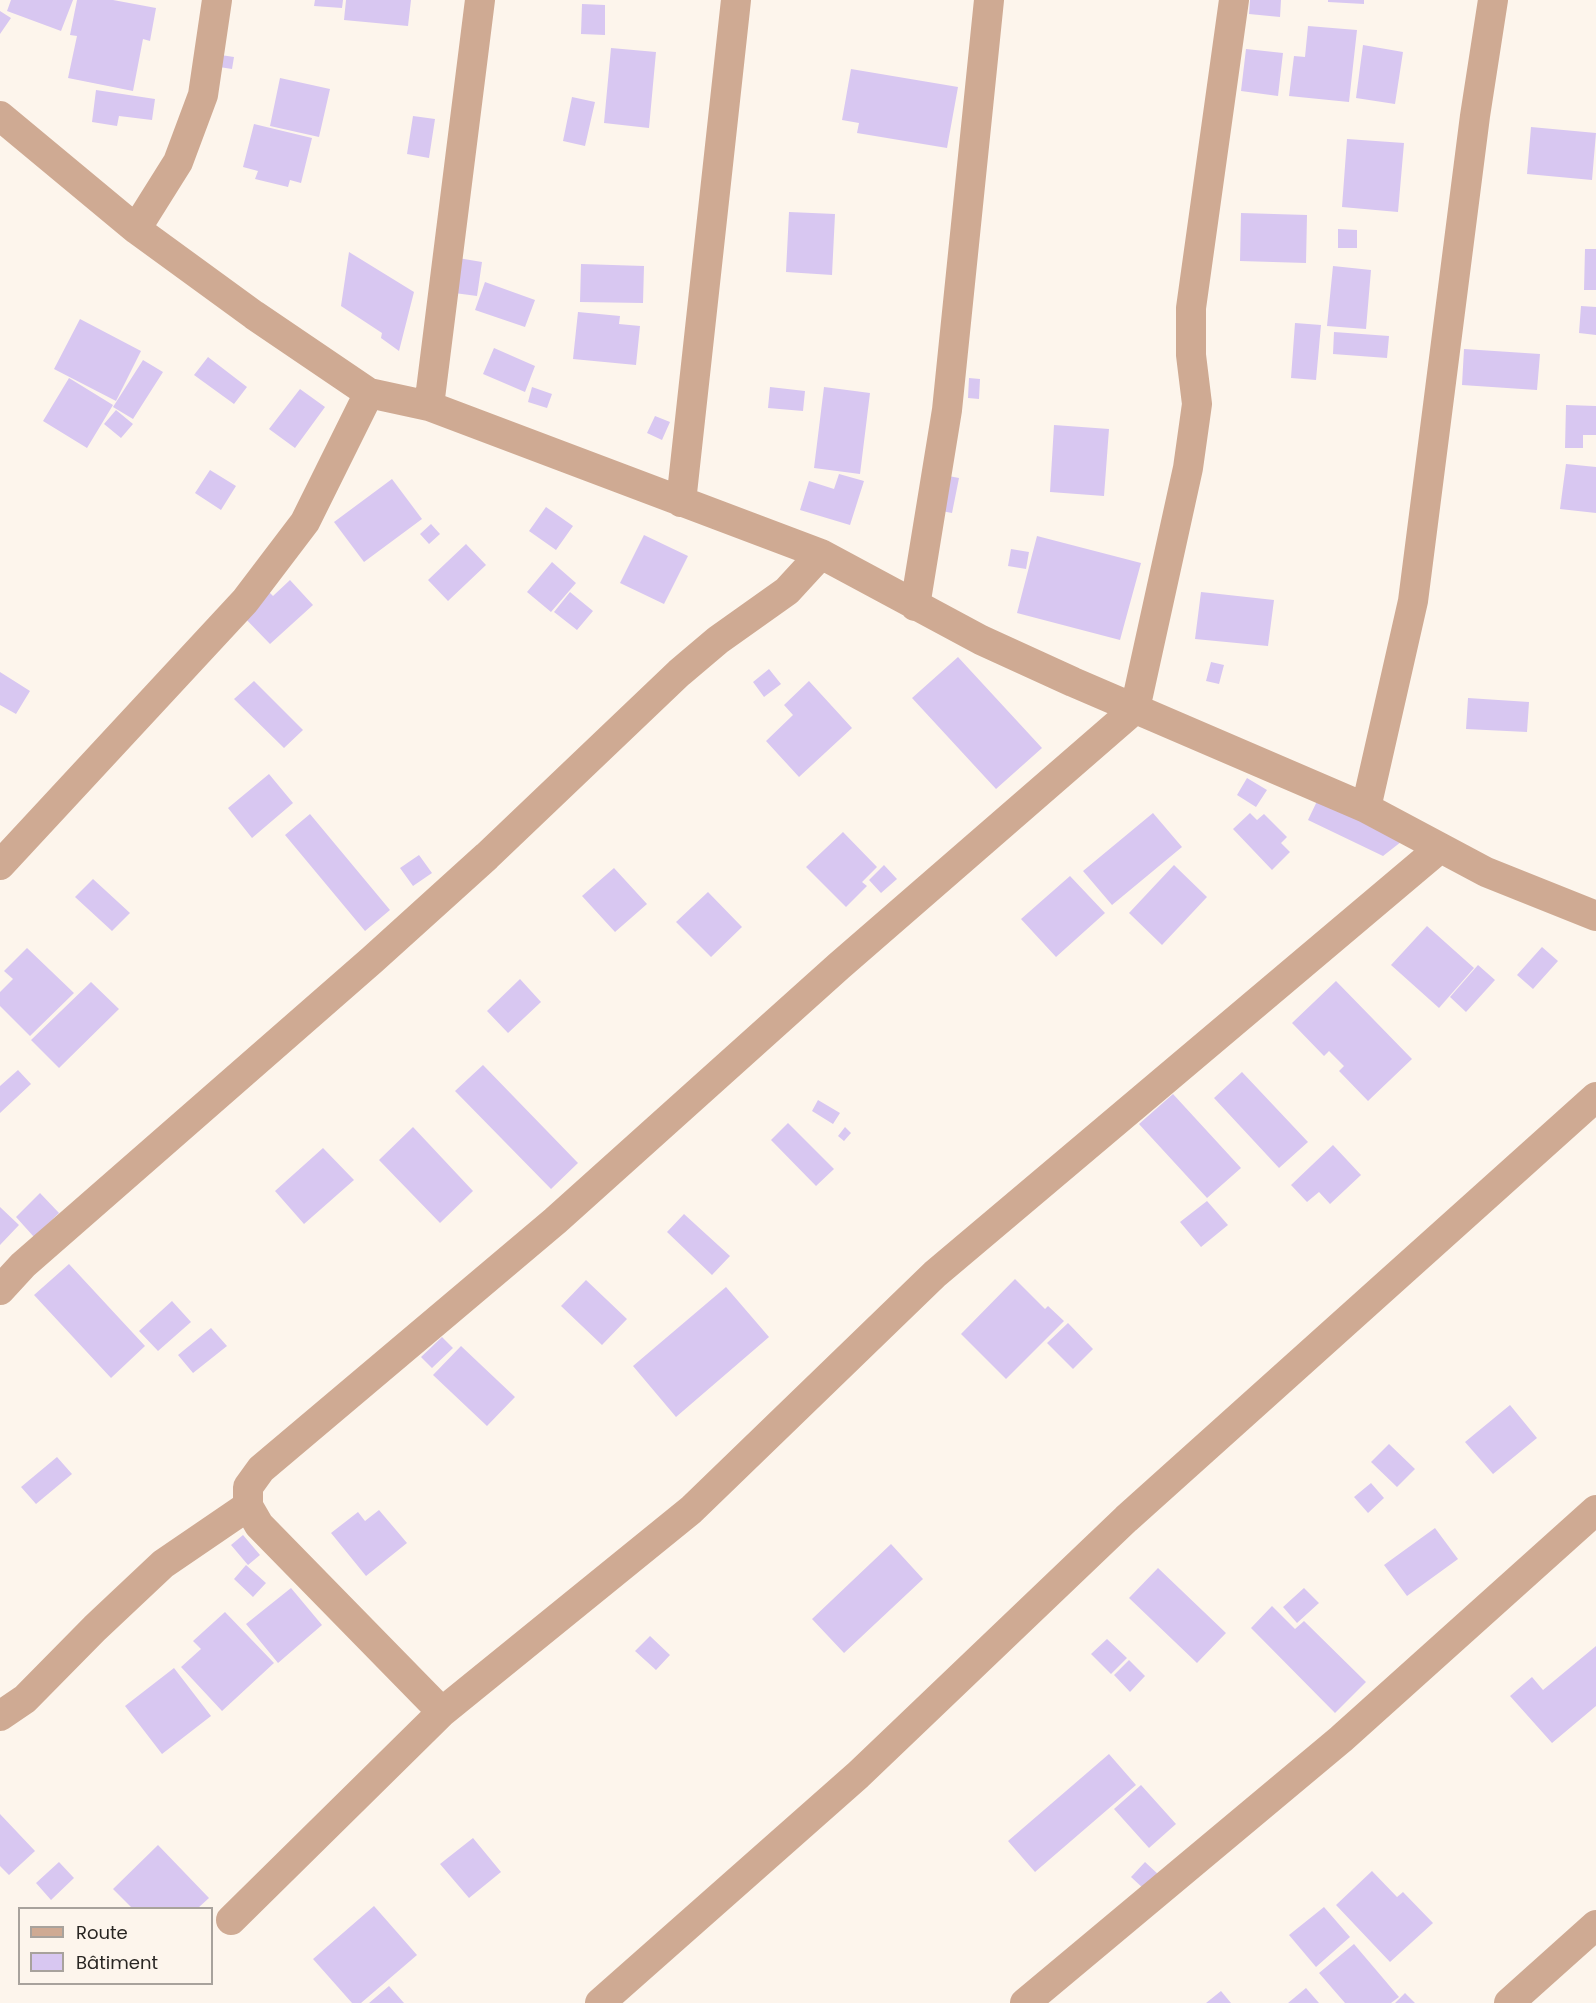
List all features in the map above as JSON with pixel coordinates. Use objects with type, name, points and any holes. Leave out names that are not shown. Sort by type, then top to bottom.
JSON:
[{"type":"street","points":[[136,229],[178,162],[203,95],[217,0]]},
{"type":"street","points":[[429,406],[480,0]]},
{"type":"street","points":[[681,502],[736,0]]},
{"type":"street","points":[[915,606],[947,410],[989,0]]},
{"type":"street","points":[[442,1712],[259,1525],[248,1506],[248,1487],[261,1469],[555,1221],[839,966],[1135,709],[1160,603],[1190,457],[1197,404],[1191,355],[1191,308],[1234,0]]},
{"type":"street","points":[[1366,808],[1413,601],[1475,116],[1493,0]]},
{"type":"street","points":[[0,116],[136,229],[254,315],[369,393],[429,406],[821,554],[981,640],[1366,808],[1486,872],[1596,916]]},
{"type":"street","points":[[0,865],[245,602],[305,522],[369,393]]},
{"type":"street","points":[[0,1290],[23,1265],[372,960],[679,673],[718,640],[787,591],[821,554]]},
{"type":"street","points":[[231,1920],[442,1712],[691,1510],[935,1274],[1440,848]]},
{"type":"street","points":[[600,2003],[858,1775],[1126,1519],[1596,1097]]},
{"type":"street","points":[[0,1716],[25,1698],[163,1564],[248,1506]]},
{"type":"street","points":[[1025,2003],[1341,1739],[1596,1510]]},
{"type":"street","points":[[1509,2003],[1596,1925]]},
{"type":"building","points":[[11,0],[73,0],[61,31],[7,11]]},
{"type":"building","points":[[77,0],[113,0],[156,8],[150,41],[143,39],[133,91],[68,78],[77,36],[70,35]]},
{"type":"building","points":[[315,0],[343,0],[342,8],[314,6]]},
{"type":"building","points":[[346,0],[411,0],[408,26],[344,20]]},
{"type":"building","points":[[1250,0],[1281,0],[1280,17],[1249,14]]},
{"type":"building","points":[[1328,0],[1364,0],[1364,4],[1328,2]]},
{"type":"building","points":[[582,4],[605,5],[605,35],[581,34]]},
{"type":"building","points":[[0,11],[11,18],[0,34]]},
{"type":"building","points":[[1308,26],[1357,30],[1349,102],[1289,96],[1294,56],[1305,57]]},
{"type":"building","points":[[1363,45],[1403,52],[1395,104],[1356,98]]},
{"type":"building","points":[[611,48],[656,52],[649,128],[604,123]]},
{"type":"building","points":[[1246,49],[1283,53],[1278,96],[1241,91]]},
{"type":"building","points":[[214,54],[234,57],[232,69],[213,66]]},
{"type":"building","points":[[851,69],[958,87],[947,148],[857,133],[859,123],[842,120]]},
{"type":"building","points":[[280,78],[330,89],[319,137],[270,126]]},
{"type":"building","points":[[96,90],[155,99],[152,120],[119,116],[117,126],[92,122]]},
{"type":"building","points":[[572,97],[595,102],[585,146],[563,141]]},
{"type":"building","points":[[413,116],[435,119],[429,158],[407,154]]},
{"type":"building","points":[[254,124],[312,138],[301,183],[290,180],[288,187],[255,179],[258,171],[243,167]]},
{"type":"building","points":[[1531,127],[1596,133],[1592,180],[1527,174]]},
{"type":"building","points":[[1347,139],[1404,143],[1398,212],[1342,207]]},
{"type":"building","points":[[789,212],[835,214],[832,275],[786,272]]},
{"type":"building","points":[[1241,213],[1307,215],[1306,263],[1240,261]]},
{"type":"building","points":[[1338,229],[1357,230],[1357,248],[1338,248]]},
{"type":"building","points":[[1585,249],[1596,249],[1596,290],[1584,290]]},
{"type":"building","points":[[349,252],[414,292],[399,351],[381,338],[382,333],[341,306]]},
{"type":"building","points":[[452,257],[482,262],[477,296],[447,292]]},
{"type":"building","points":[[581,264],[644,266],[643,303],[580,302]]},
{"type":"building","points":[[1333,266],[1371,270],[1366,329],[1327,326]]},
{"type":"building","points":[[485,282],[535,300],[525,327],[475,310]]},
{"type":"building","points":[[1581,306],[1596,307],[1596,335],[1579,333]]},
{"type":"building","points":[[578,312],[620,316],[619,324],[640,326],[636,365],[573,359]]},
{"type":"building","points":[[80,319],[141,351],[116,401],[54,369]]},
{"type":"building","points":[[1295,323],[1321,325],[1316,380],[1291,378]]},
{"type":"building","points":[[1334,332],[1389,336],[1387,358],[1333,354]]},
{"type":"building","points":[[494,348],[535,366],[525,392],[483,374]]},
{"type":"building","points":[[1464,349],[1540,354],[1537,390],[1462,385]]},
{"type":"building","points":[[208,357],[247,387],[234,404],[194,375]]},
{"type":"building","points":[[143,360],[163,372],[133,419],[113,407]]},
{"type":"building","points":[[69,378],[113,405],[87,448],[43,421]]},
{"type":"building","points":[[969,378],[980,379],[979,399],[968,398]]},
{"type":"building","points":[[532,387],[552,394],[547,408],[528,402]]},
{"type":"building","points":[[770,387],[805,391],[803,411],[768,408]]},
{"type":"building","points":[[824,387],[870,393],[860,474],[814,468]]},
{"type":"building","points":[[300,389],[325,407],[295,448],[269,429]]},
{"type":"building","points":[[1566,405],[1596,406],[1596,435],[1583,435],[1583,448],[1565,448]]},
{"type":"building","points":[[116,410],[133,424],[121,438],[104,424]]},
{"type":"building","points":[[655,416],[670,422],[662,440],[647,433]]},
{"type":"building","points":[[1054,425],[1109,429],[1104,496],[1050,492]]},
{"type":"building","points":[[1566,464],[1596,467],[1596,513],[1560,509]]},
{"type":"building","points":[[210,470],[236,486],[221,510],[195,493]]},
{"type":"building","points":[[839,474],[864,481],[850,525],[800,510],[809,481],[834,489]]},
{"type":"building","points":[[938,474],[959,478],[952,513],[931,509]]},
{"type":"building","points":[[392,479],[422,519],[364,562],[334,522]]},
{"type":"building","points":[[546,507],[573,526],[556,550],[529,531]]},
{"type":"building","points":[[431,524],[440,534],[429,544],[420,534]]},
{"type":"building","points":[[644,535],[688,556],[664,604],[620,583]]},
{"type":"building","points":[[1037,536],[1141,563],[1120,640],[1017,613]]},
{"type":"building","points":[[466,544],[486,565],[448,601],[428,580]]},
{"type":"building","points":[[1011,549],[1029,552],[1026,569],[1008,566]]},
{"type":"building","points":[[552,562],[576,583],[551,612],[527,592]]},
{"type":"building","points":[[290,580],[313,605],[270,644],[239,612],[265,588],[273,596]]},
{"type":"building","points":[[570,592],[593,611],[577,630],[554,612]]},
{"type":"building","points":[[1201,592],[1274,600],[1268,646],[1195,639]]},
{"type":"building","points":[[958,657],[1042,748],[996,789],[912,698]]},
{"type":"building","points":[[1211,662],[1224,665],[1219,684],[1206,681]]},
{"type":"building","points":[[769,669],[781,684],[764,697],[753,682]]},
{"type":"building","points":[[0,672],[30,691],[16,714],[0,705]]},
{"type":"building","points":[[254,681],[303,730],[284,748],[234,699]]},
{"type":"building","points":[[809,681],[852,728],[799,777],[766,741],[793,715],[784,705]]},
{"type":"building","points":[[1468,698],[1529,702],[1527,732],[1466,729]]},
{"type":"building","points":[[269,774],[293,803],[252,838],[228,808]]},
{"type":"building","points":[[1247,778],[1267,790],[1256,807],[1237,795]]},
{"type":"building","points":[[1320,795],[1406,838],[1383,856],[1308,820]]},
{"type":"building","points":[[1153,813],[1182,847],[1112,905],[1083,871]]},
{"type":"building","points":[[1250,813],[1257,820],[1264,814],[1287,837],[1281,843],[1290,852],[1272,870],[1233,829]]},
{"type":"building","points":[[310,814],[390,910],[365,931],[285,835]]},
{"type":"building","points":[[843,832],[877,867],[862,882],[867,886],[846,907],[806,867]]},
{"type":"building","points":[[419,855],[432,873],[413,886],[400,868]]},
{"type":"building","points":[[884,865],[897,879],[881,893],[869,880]]},
{"type":"building","points":[[1174,865],[1207,897],[1162,945],[1129,913]]},
{"type":"building","points":[[614,868],[647,904],[615,932],[582,896]]},
{"type":"building","points":[[1070,876],[1105,913],[1056,957],[1021,919]]},
{"type":"building","points":[[93,879],[130,913],[112,931],[75,897]]},
{"type":"building","points":[[708,892],[742,927],[711,957],[676,922]]},
{"type":"building","points":[[1427,926],[1474,968],[1439,1008],[1391,965]]},
{"type":"building","points":[[1542,947],[1558,961],[1533,989],[1517,975]]},
{"type":"building","points":[[27,948],[74,993],[30,1036],[0,1006],[0,992],[13,979],[4,971]]},
{"type":"building","points":[[1478,965],[1495,980],[1466,1012],[1450,997]]},
{"type":"building","points":[[520,979],[541,1002],[508,1033],[487,1011]]},
{"type":"building","points":[[1336,981],[1412,1059],[1368,1101],[1339,1071],[1344,1066],[1329,1051],[1324,1056],[1292,1023]]},
{"type":"building","points":[[91,982],[119,1009],[59,1068],[31,1040]]},
{"type":"building","points":[[483,1065],[578,1163],[551,1189],[455,1091]]},
{"type":"building","points":[[18,1070],[31,1084],[0,1113],[0,1086]]},
{"type":"building","points":[[1242,1072],[1308,1142],[1279,1168],[1214,1098]]},
{"type":"building","points":[[1173,1094],[1241,1168],[1207,1198],[1139,1124]]},
{"type":"building","points":[[818,1100],[840,1113],[833,1124],[812,1111]]},
{"type":"building","points":[[788,1123],[834,1169],[816,1186],[771,1140]]},
{"type":"building","points":[[413,1127],[473,1191],[440,1223],[379,1160]]},
{"type":"building","points":[[845,1127],[851,1133],[844,1141],[838,1136]]},
{"type":"building","points":[[1333,1145],[1361,1175],[1330,1204],[1319,1192],[1307,1202],[1291,1185]]},
{"type":"building","points":[[323,1148],[354,1180],[304,1224],[275,1191]]},
{"type":"building","points":[[40,1193],[59,1213],[34,1237],[16,1217]]},
{"type":"building","points":[[1207,1201],[1228,1225],[1201,1247],[1180,1222]]},
{"type":"building","points":[[0,1207],[19,1225],[0,1245]]},
{"type":"building","points":[[684,1214],[730,1256],[712,1275],[667,1232]]},
{"type":"building","points":[[69,1264],[145,1346],[111,1378],[34,1295]]},
{"type":"building","points":[[1015,1279],[1045,1309],[1048,1306],[1064,1321],[1006,1379],[961,1334]]},
{"type":"building","points":[[586,1280],[627,1319],[602,1345],[561,1306]]},
{"type":"building","points":[[726,1287],[769,1337],[676,1417],[633,1366]]},
{"type":"building","points":[[172,1301],[191,1322],[158,1351],[139,1331]]},
{"type":"building","points":[[1068,1323],[1093,1349],[1073,1369],[1047,1343]]},
{"type":"building","points":[[211,1328],[227,1346],[193,1373],[178,1355]]},
{"type":"building","points":[[442,1337],[453,1348],[432,1368],[421,1357]]},
{"type":"building","points":[[461,1346],[515,1397],[487,1426],[433,1375]]},
{"type":"building","points":[[1510,1405],[1537,1438],[1493,1474],[1465,1442]]},
{"type":"building","points":[[1389,1444],[1415,1469],[1397,1487],[1371,1462]]},
{"type":"building","points":[[57,1457],[72,1474],[36,1504],[21,1487]]},
{"type":"building","points":[[1371,1483],[1384,1498],[1368,1513],[1354,1497]]},
{"type":"building","points":[[379,1510],[407,1543],[366,1576],[331,1533],[358,1512],[365,1521]]},
{"type":"building","points":[[1435,1528],[1458,1559],[1407,1596],[1384,1565]]},
{"type":"building","points":[[243,1535],[260,1555],[248,1565],[231,1545]]},
{"type":"building","points":[[891,1544],[923,1579],[844,1653],[812,1619]]},
{"type":"building","points":[[246,1565],[266,1583],[253,1597],[234,1579]]},
{"type":"building","points":[[1158,1568],[1226,1633],[1197,1663],[1129,1598]]},
{"type":"building","points":[[291,1588],[322,1625],[278,1663],[246,1624]]},
{"type":"building","points":[[1304,1588],[1319,1603],[1297,1623],[1283,1607]]},
{"type":"building","points":[[1272,1606],[1295,1629],[1304,1621],[1366,1682],[1335,1713],[1251,1628]]},
{"type":"building","points":[[225,1612],[274,1663],[222,1711],[181,1667],[201,1649],[193,1641]]},
{"type":"building","points":[[650,1636],[670,1655],[656,1670],[635,1651]]},
{"type":"building","points":[[1107,1639],[1127,1658],[1111,1674],[1091,1654]]},
{"type":"building","points":[[1596,1646],[1596,1706],[1552,1743],[1510,1696],[1532,1677],[1543,1690]]},
{"type":"building","points":[[1129,1660],[1145,1676],[1130,1692],[1114,1675]]},
{"type":"building","points":[[174,1668],[211,1716],[162,1754],[125,1706]]},
{"type":"building","points":[[1109,1754],[1136,1785],[1035,1872],[1008,1841]]},
{"type":"building","points":[[1141,1785],[1176,1824],[1149,1848],[1114,1809]]},
{"type":"building","points":[[0,1814],[35,1851],[9,1875],[0,1866]]},
{"type":"building","points":[[473,1838],[501,1872],[469,1898],[440,1864]]},
{"type":"building","points":[[158,1845],[209,1898],[199,1907],[131,1907],[113,1889]]},
{"type":"building","points":[[59,1862],[74,1878],[51,1900],[36,1883]]},
{"type":"building","points":[[1145,1862],[1159,1875],[1145,1890],[1131,1877]]},
{"type":"building","points":[[1372,1871],[1397,1897],[1403,1892],[1433,1923],[1390,1962],[1336,1905]]},
{"type":"building","points":[[374,1906],[417,1955],[361,2003],[352,2003],[313,1959]]},
{"type":"building","points":[[1324,1907],[1350,1937],[1316,1967],[1289,1935]]},
{"type":"building","points":[[1354,1944],[1399,1997],[1391,2003],[1345,2003],[1319,1973]]},
{"type":"building","points":[[389,1986],[404,2003],[369,2003]]},
{"type":"building","points":[[1306,1988],[1319,2003],[1288,2003]]},
{"type":"building","points":[[1221,1991],[1231,2003],[1206,2003]]},
{"type":"building","points":[[1405,1993],[1415,2003],[1395,2003]]}]
